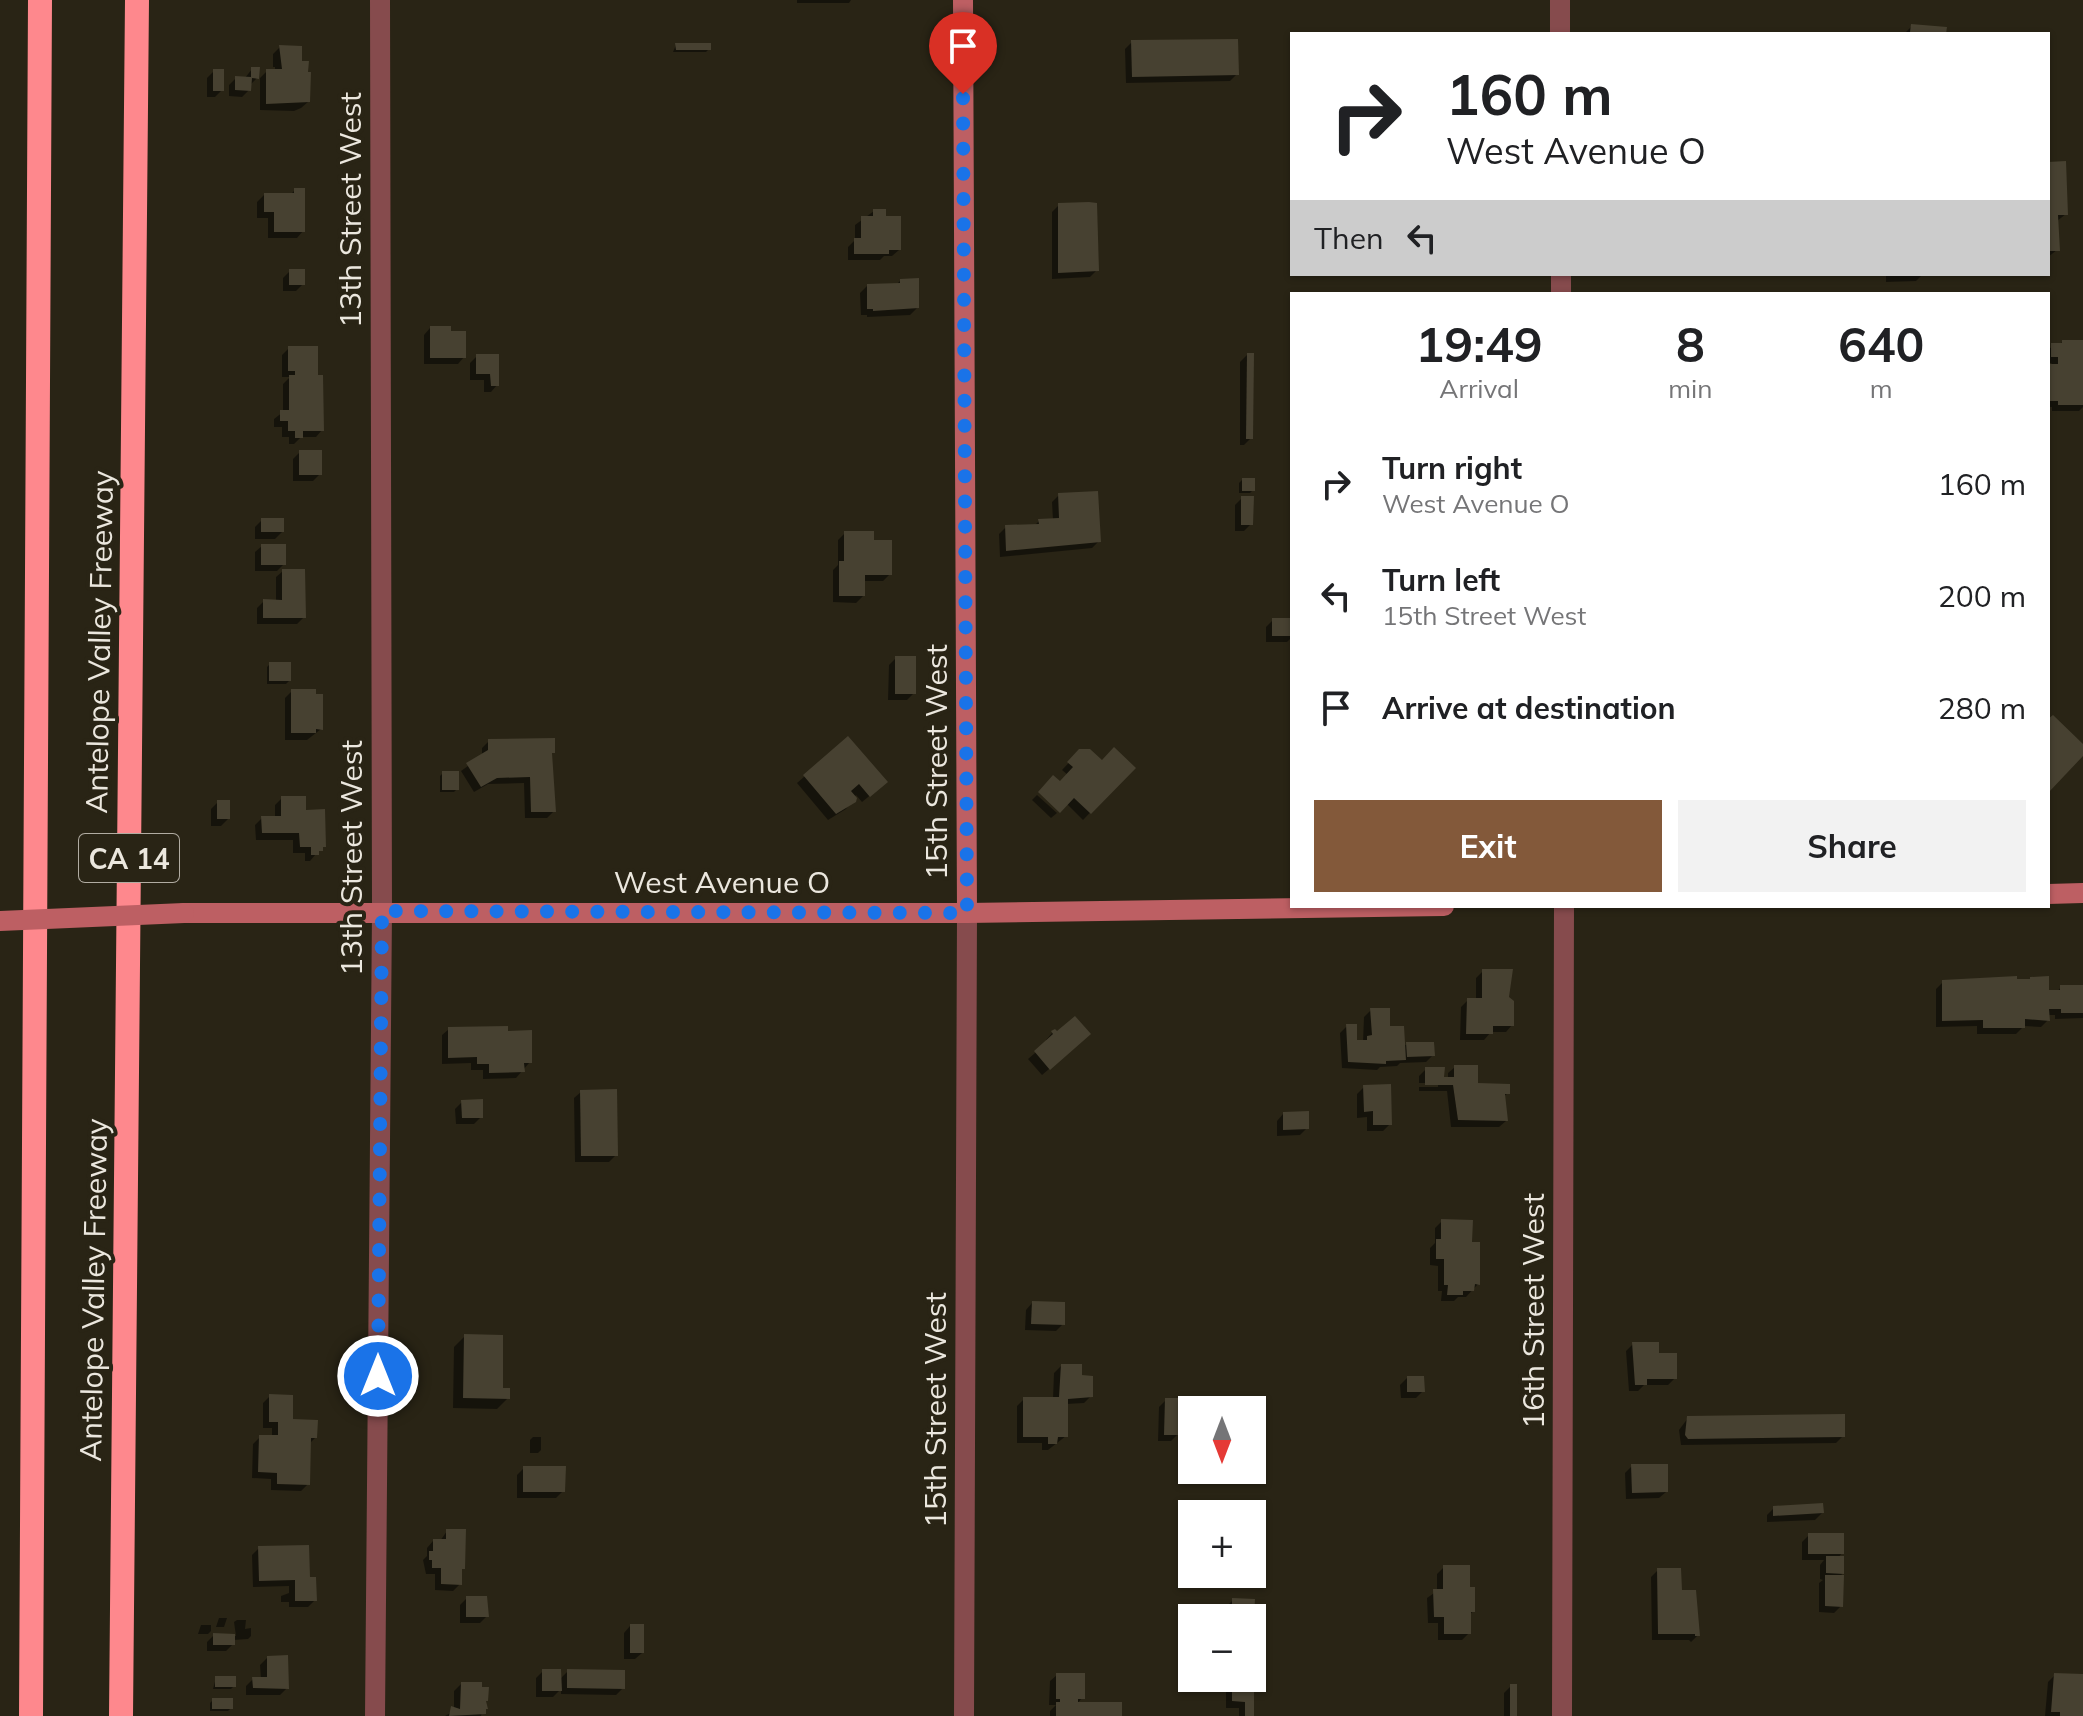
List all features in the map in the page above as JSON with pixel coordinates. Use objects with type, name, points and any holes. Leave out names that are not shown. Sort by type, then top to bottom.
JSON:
[{"type":"highway","name":"Antelope Valley Freeway","points":[[31,1716],[40,0]]},
{"type":"highway","name":"Antelope Valley Freeway","points":[[121,1716],[137,0]]},
{"type":"street","name":"13th Street West","points":[[375,1716],[382,911],[380,0]]},
{"type":"street","name":"15th Street West","points":[[963,0],[967,913],[964,1716]]},
{"type":"street","points":[[1560,0],[1560,32]]},
{"type":"street","points":[[2050,894],[2083,893]]},
{"type":"street","name":"West Avenue O","points":[[0,921],[184,913],[382,911],[967,913],[1308,908]]},
{"type":"street","name":"16th Street West","points":[[1562,1716],[1564,908]]},
{"type":"building","points":[[1911,24],[1947,27],[1946,32],[1910,32]]},
{"type":"building","points":[[1238,39],[1239,75],[1132,77],[1131,40]]},
{"type":"building","points":[[675,43],[711,43],[711,50],[676,50]]},
{"type":"building","points":[[279,45],[302,46],[302,61],[309,61],[308,72],[311,72],[310,102],[266,104],[266,69],[282,69]]},
{"type":"building","points":[[251,67],[260,67],[259,79],[252,78],[251,91],[235,90],[235,76],[251,77]]},
{"type":"building","points":[[213,69],[224,69],[224,91],[213,91]]},
{"type":"building","points":[[2066,161],[2068,215],[2058,215],[2060,251],[2050,251],[2050,162]]},
{"type":"building","points":[[294,188],[305,188],[305,232],[274,232],[274,212],[264,212],[264,193],[294,193]]},
{"type":"building","points":[[1058,203],[1097,203],[1099,271],[1058,273]]},
{"type":"building","points":[[873,209],[886,209],[886,216],[901,216],[901,250],[889,250],[889,254],[854,254],[854,238],[861,238],[861,216],[873,216]]},
{"type":"building","points":[[289,269],[305,269],[305,285],[289,285]]},
{"type":"building","points":[[919,278],[919,308],[867,309],[867,284],[900,283],[900,279]]},
{"type":"building","points":[[430,326],[451,326],[451,331],[466,331],[466,358],[430,358]]},
{"type":"building","points":[[2062,340],[2083,340],[2083,405],[2058,405],[2058,401],[2050,401],[2050,364],[2058,364],[2058,357],[2051,357],[2051,343],[2062,343]]},
{"type":"building","points":[[288,346],[318,346],[318,375],[323,375],[324,431],[303,431],[303,438],[295,438],[295,431],[288,431],[288,421],[280,421],[280,410],[289,410],[289,375],[295,375],[295,371],[288,371]]},
{"type":"building","points":[[1247,353],[1254,353],[1253,439],[1246,439]]},
{"type":"building","points":[[476,354],[499,354],[499,386],[491,386],[490,374],[476,374]]},
{"type":"building","points":[[299,450],[322,450],[322,475],[299,475]]},
{"type":"building","points":[[1242,478],[1255,478],[1255,491],[1242,491]]},
{"type":"building","points":[[1098,491],[1101,542],[1006,551],[1005,525],[1039,524],[1038,519],[1059,518],[1058,493]]},
{"type":"building","points":[[1241,496],[1254,496],[1253,525],[1241,525]]},
{"type":"building","points":[[261,518],[284,518],[284,532],[261,532]]},
{"type":"building","points":[[844,531],[874,531],[874,540],[892,540],[892,575],[865,575],[865,596],[839,596],[839,561],[844,561]]},
{"type":"building","points":[[261,544],[286,544],[286,565],[261,565]]},
{"type":"building","points":[[282,569],[305,569],[306,618],[263,618],[263,599],[282,600]]},
{"type":"building","points":[[1272,618],[1290,618],[1290,636],[1272,636]]},
{"type":"building","points":[[895,656],[916,656],[916,694],[895,694]]},
{"type":"building","points":[[269,662],[291,662],[291,681],[269,681]]},
{"type":"building","points":[[291,689],[316,689],[316,694],[323,694],[323,730],[291,733]]},
{"type":"building","points":[[2053,715],[2083,744],[2083,756],[2050,791],[2050,717]]},
{"type":"building","points":[[848,736],[888,782],[870,797],[859,784],[851,791],[857,798],[856,802],[836,814],[803,775]]},
{"type":"building","points":[[555,738],[555,753],[552,753],[556,812],[531,812],[530,777],[497,778],[481,787],[466,763],[488,750],[488,739]]},
{"type":"building","points":[[1114,747],[1136,768],[1091,814],[1074,798],[1060,813],[1038,792],[1053,775],[1060,781],[1073,767],[1067,762],[1079,749],[1090,749],[1102,760]]},
{"type":"building","points":[[442,771],[459,771],[459,790],[442,790]]},
{"type":"building","points":[[281,796],[306,796],[306,810],[325,809],[326,847],[319,851],[319,855],[311,855],[311,847],[300,847],[299,833],[262,833],[261,816],[281,816]]},
{"type":"building","points":[[217,800],[230,800],[230,819],[217,819]]},
{"type":"building","points":[[1482,969],[1513,969],[1509,997],[1514,1001],[1514,1026],[1493,1026],[1493,1034],[1466,1034],[1467,998],[1482,998]]},
{"type":"building","points":[[2017,976],[2017,979],[2030,979],[2049,976],[2049,990],[2060,990],[2060,985],[2083,985],[2083,1013],[2061,1013],[2061,1009],[2049,1009],[2050,1021],[2025,1019],[2025,1028],[1983,1028],[1983,1020],[1942,1021],[1942,980]]},
{"type":"building","points":[[1370,1008],[1390,1008],[1390,1026],[1404,1026],[1406,1060],[1386,1061],[1386,1064],[1348,1062],[1346,1024],[1357,1024],[1357,1040],[1367,1040],[1367,1036],[1372,1035]]},
{"type":"building","points":[[1075,1016],[1091,1034],[1050,1070],[1034,1051],[1053,1034],[1051,1031],[1057,1031]]},
{"type":"building","points":[[508,1026],[508,1031],[532,1030],[532,1063],[524,1063],[525,1072],[489,1073],[489,1064],[477,1064],[477,1057],[448,1058],[448,1027]]},
{"type":"building","points":[[1406,1042],[1434,1042],[1435,1056],[1407,1057]]},
{"type":"building","points":[[1454,1065],[1478,1065],[1478,1083],[1510,1084],[1510,1094],[1505,1094],[1508,1121],[1458,1120],[1453,1085],[1425,1085],[1425,1067],[1445,1067],[1444,1077],[1454,1077]]},
{"type":"building","points":[[1391,1084],[1392,1125],[1373,1125],[1373,1111],[1364,1112],[1363,1085]]},
{"type":"building","points":[[617,1089],[618,1156],[581,1156],[580,1090]]},
{"type":"building","points":[[483,1099],[483,1118],[462,1118],[461,1100]]},
{"type":"building","points":[[1309,1111],[1309,1129],[1283,1130],[1283,1112]]},
{"type":"building","points":[[1441,1219],[1473,1220],[1472,1242],[1480,1242],[1480,1285],[1475,1284],[1474,1291],[1447,1295],[1444,1259],[1436,1259],[1436,1239],[1441,1239]]},
{"type":"building","points":[[1032,1301],[1065,1302],[1065,1325],[1031,1324]]},
{"type":"building","points":[[464,1334],[503,1335],[503,1388],[510,1388],[510,1399],[463,1398]]},
{"type":"building","points":[[1632,1342],[1659,1342],[1659,1353],[1677,1353],[1677,1379],[1647,1379],[1647,1385],[1635,1385]]},
{"type":"building","points":[[1061,1364],[1082,1364],[1082,1375],[1093,1376],[1093,1397],[1068,1399],[1068,1437],[1058,1437],[1057,1444],[1048,1444],[1048,1437],[1023,1437],[1023,1397],[1059,1397]]},
{"type":"building","points":[[1407,1376],[1424,1376],[1425,1392],[1407,1392]]},
{"type":"building","points":[[269,1394],[293,1395],[293,1419],[318,1420],[317,1438],[311,1438],[310,1485],[277,1484],[277,1473],[258,1472],[259,1435],[278,1435],[278,1422],[269,1422]]},
{"type":"building","points":[[1165,1398],[1178,1398],[1178,1435],[1164,1435]]},
{"type":"building","points":[[1845,1414],[1845,1437],[1688,1439],[1685,1435],[1687,1416]]},
{"type":"building","points":[[1631,1464],[1668,1464],[1668,1492],[1632,1493]]},
{"type":"building","points":[[523,1466],[566,1466],[565,1492],[523,1492]]},
{"type":"building","points":[[1823,1503],[1824,1513],[1773,1516],[1773,1506]]},
{"type":"building","points":[[446,1529],[466,1529],[462,1585],[441,1584],[441,1568],[432,1568],[432,1560],[429,1560],[433,1539],[446,1539]]},
{"type":"building","points":[[1808,1533],[1844,1533],[1844,1554],[1808,1554]]},
{"type":"building","points":[[309,1545],[310,1577],[316,1577],[317,1601],[295,1601],[295,1580],[259,1581],[258,1546]]},
{"type":"building","points":[[1826,1556],[1844,1556],[1844,1574],[1826,1573]]},
{"type":"building","points":[[1443,1565],[1470,1565],[1470,1587],[1475,1587],[1471,1634],[1444,1634],[1444,1617],[1434,1617],[1433,1589],[1443,1589]]},
{"type":"building","points":[[1657,1568],[1681,1568],[1682,1590],[1696,1590],[1700,1636],[1658,1634]]},
{"type":"building","points":[[1825,1575],[1844,1575],[1843,1607],[1825,1606]]},
{"type":"building","points":[[466,1596],[487,1596],[489,1617],[466,1617]]},
{"type":"building","points":[[1232,1598],[1255,1599],[1255,1604],[1232,1604]]},
{"type":"building","points":[[630,1624],[644,1624],[644,1653],[630,1653]]},
{"type":"building","points":[[213,1633],[235,1634],[235,1645],[213,1645]]},
{"type":"building","points":[[288,1655],[289,1689],[253,1688],[252,1677],[267,1677],[267,1656]]},
{"type":"building","points":[[542,1669],[561,1669],[562,1691],[542,1691]]},
{"type":"building","points":[[567,1669],[625,1670],[625,1689],[567,1688]]},
{"type":"building","points":[[1056,1673],[1085,1673],[1085,1699],[1078,1699],[1078,1702],[1122,1702],[1122,1716],[1056,1716],[1056,1702],[1060,1699],[1056,1699]]},
{"type":"building","points":[[2054,1673],[2083,1674],[2083,1716],[2060,1716],[2060,1712],[2051,1712]]},
{"type":"building","points":[[215,1676],[236,1676],[236,1687],[215,1687]]},
{"type":"building","points":[[461,1682],[482,1682],[482,1687],[489,1687],[486,1714],[449,1716],[451,1706],[460,1709]]},
{"type":"building","points":[[1510,1684],[1517,1684],[1517,1716],[1510,1716]]},
{"type":"building","points":[[1232,1692],[1254,1692],[1254,1716],[1245,1716],[1245,1702],[1232,1701]]},
{"type":"building","points":[[212,1698],[233,1698],[233,1709],[212,1709]]},
{"type":"route","points":[[378,1376],[382,911],[967,913],[963,94]]}]
